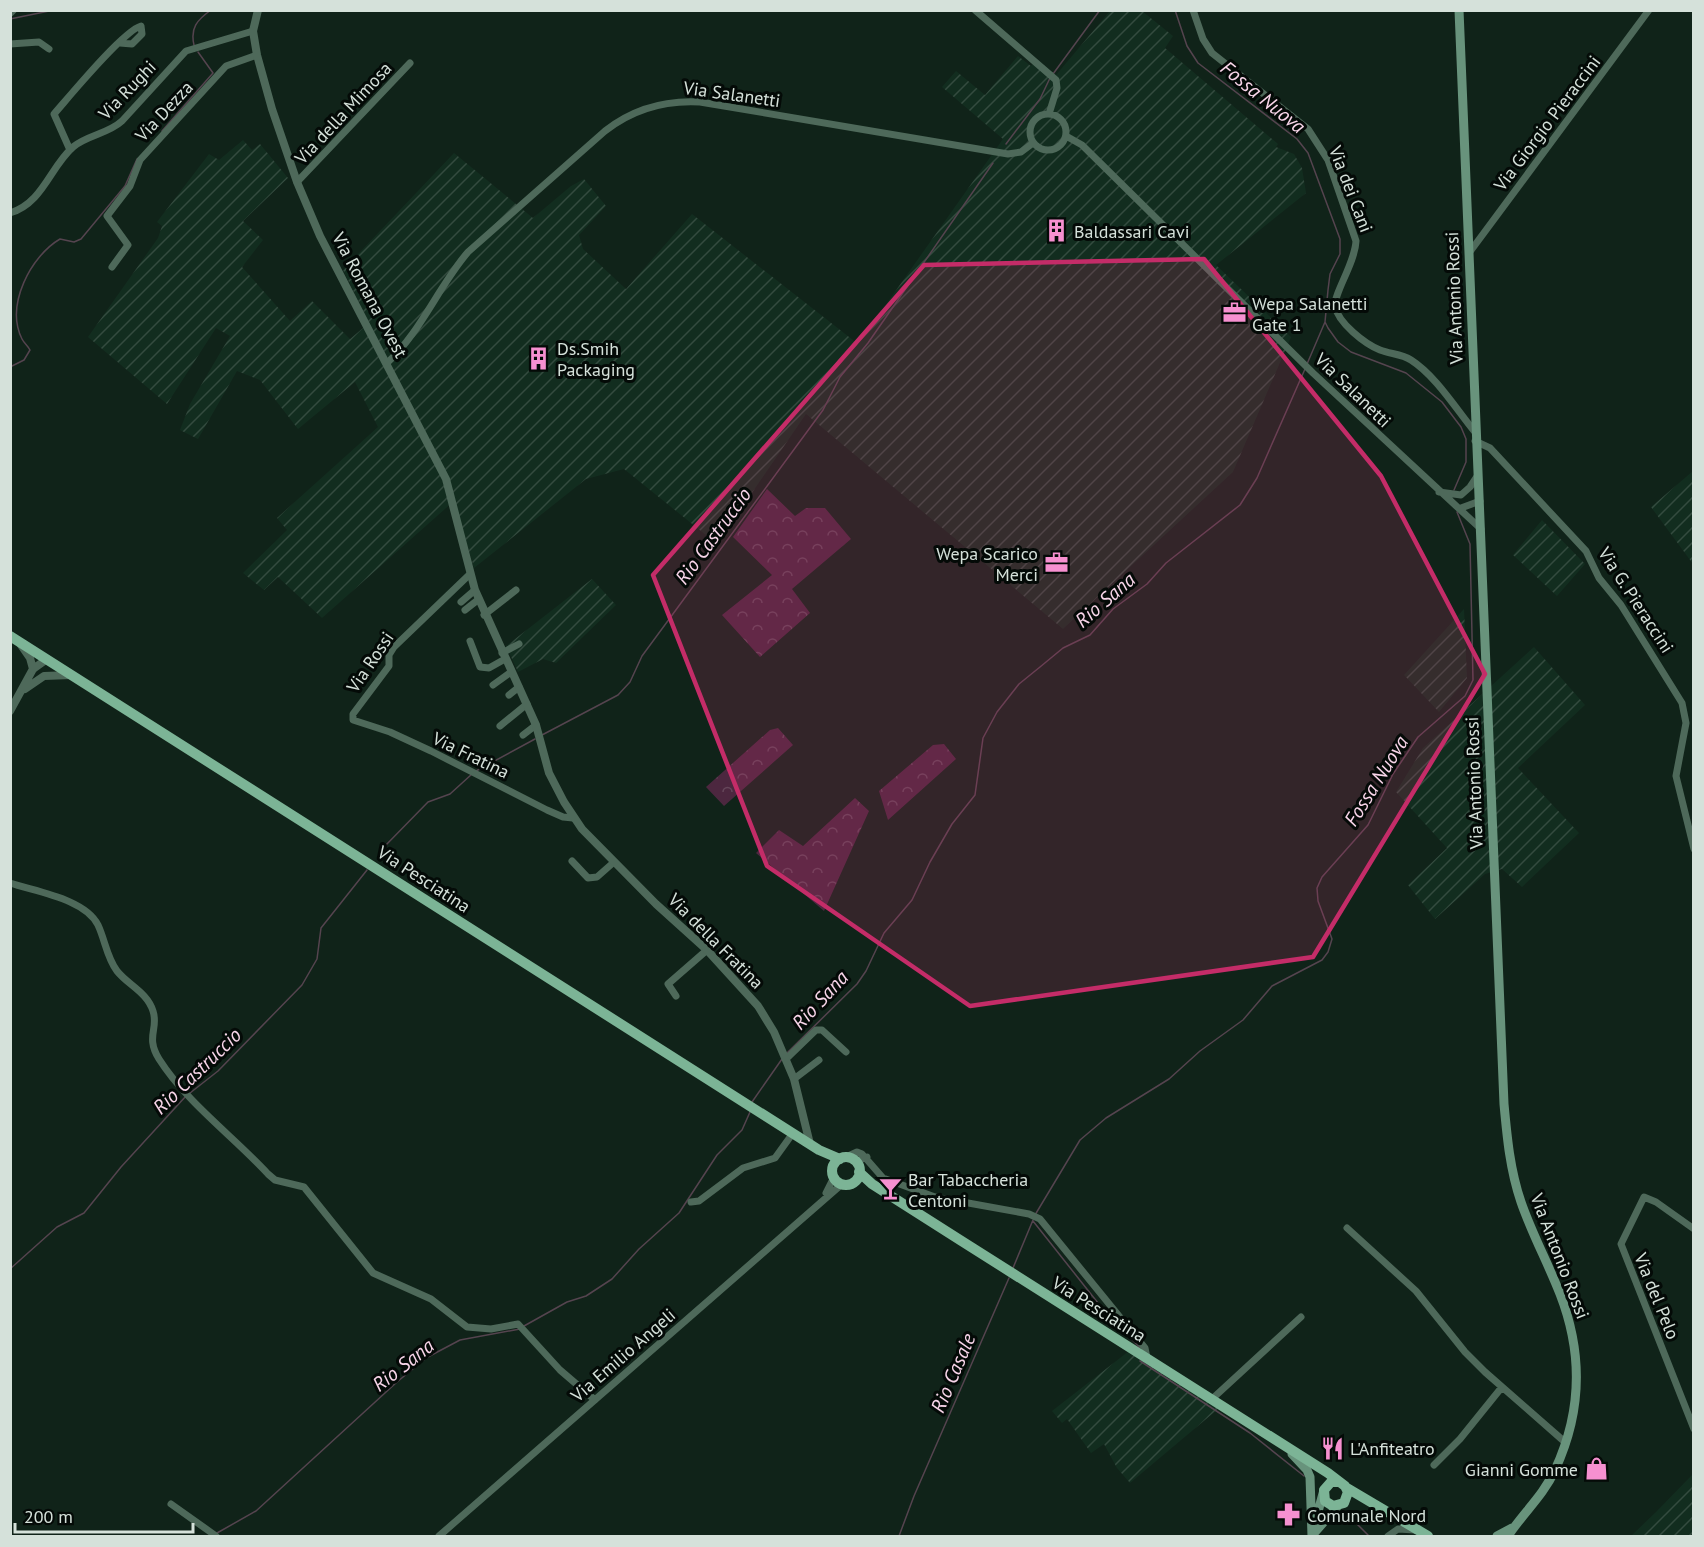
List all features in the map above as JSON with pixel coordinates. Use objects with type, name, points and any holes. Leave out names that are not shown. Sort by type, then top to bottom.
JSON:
[{"type":"main road","name":"Via Antonio Rossi","points":[[1459,10],[1503,1104],[1509,1154],[1517,1189],[1560,1293],[1573,1337],[1577,1389],[1566,1443],[1543,1492],[1508,1536]]},
{"type":"main road","name":"Via Pesciatina","points":[[14,639],[815,1147],[854,1160],[858,1173],[872,1184],[1212,1399],[1379,1508],[1428,1536]]},
{"type":"main road","name":"Via Pesciatina","points":[[815,1147],[836,1177]]},
{"type":"main road","points":[[836,1177],[843,1158]]},
{"type":"main road","points":[[836,1177],[858,1173]]},
{"type":"main road","points":[[1279,1442],[1307,1470],[1311,1493],[1312,1536]]},
{"type":"main road","name":"Via Pesciatina","points":[[1309,1461],[1316,1470],[1324,1490],[1325,1501],[1340,1505],[1361,1504],[1379,1508]]},
{"type":"main road","points":[[1331,1482],[1343,1485],[1348,1495],[1324,1519],[1312,1536],[1324,1490],[1331,1482]]},
{"type":"main road","points":[[1497,1536],[1514,1527]]},
{"type":"street","name":"Via Romana Ovest","points":[[258,10],[253,31],[257,55],[272,109],[297,182],[320,236],[446,479],[470,574],[484,615],[527,704],[549,773],[573,818]]},
{"type":"street","points":[[975,10],[1051,76],[1057,88],[1049,114]]},
{"type":"street","name":"Via dei Cani","points":[[1193,10],[1203,39],[1212,53],[1308,129],[1328,160],[1356,241],[1356,255],[1336,298],[1335,307],[1342,318],[1367,342],[1380,350],[1410,359],[1426,373],[1475,437]]},
{"type":"street","name":"Via Giorgio Pieraccini","points":[[1469,253],[1649,10]]},
{"type":"street","name":"Via Rughi","points":[[10,213],[27,205],[40,192],[75,145],[112,130],[177,58],[195,47],[253,31]]},
{"type":"street","points":[[10,44],[39,42],[49,49]]},
{"type":"street","points":[[70,150],[54,114],[120,43]]},
{"type":"street","name":"Via Dezza","points":[[112,267],[128,245],[107,216],[130,186],[140,160],[226,66],[257,55]]},
{"type":"street","name":"Via della Mimosa","points":[[297,182],[410,63]]},
{"type":"street","name":"Via Salanetti","points":[[387,363],[408,340],[454,268],[468,252],[605,130],[621,118],[646,108],[676,100],[700,102],[1008,154],[1021,152],[1033,143]]},
{"type":"street","points":[[1049,114],[1060,119],[1066,136],[1055,149],[1043,150],[1033,143],[1030,126],[1038,117],[1049,114]]},
{"type":"street","name":"Via Salanetti","points":[[1066,136],[1082,145],[1297,358],[1438,492],[1461,508],[1481,530]]},
{"type":"street","name":"Via G. Pieraccini","points":[[1475,437],[1490,448],[1586,551],[1599,578],[1617,599],[1668,677],[1685,713],[1685,733],[1676,776],[1694,849]]},
{"type":"street","points":[[1461,495],[1478,475]]},
{"type":"street","points":[[1438,492],[1461,495],[1480,501]]},
{"type":"street","points":[[1461,508],[1480,501]]},
{"type":"street","name":"Via Rossi","points":[[353,720],[353,714],[389,666],[389,655],[394,647],[470,574]]},
{"type":"street","points":[[461,602],[475,590]]},
{"type":"street","points":[[484,615],[516,590]]},
{"type":"street","points":[[465,610],[479,599]]},
{"type":"street","points":[[14,639],[30,658],[33,669]]},
{"type":"street","points":[[470,641],[480,667],[489,668],[519,644]]},
{"type":"street","points":[[10,711],[33,669],[47,659]]},
{"type":"street","points":[[44,676],[47,659]]},
{"type":"street","points":[[493,685],[511,672]]},
{"type":"street","points":[[22,692],[44,676],[73,675]]},
{"type":"street","points":[[509,695],[519,687]]},
{"type":"street","points":[[500,726],[527,704]]},
{"type":"street","name":"Via Fratina","points":[[353,720],[390,732],[547,810],[563,817],[573,818]]},
{"type":"street","points":[[523,735],[538,733]]},
{"type":"street","name":"Via della Fratina","points":[[573,818],[656,904],[707,950],[758,1006],[785,1056],[815,1147]]},
{"type":"street","points":[[572,861],[588,878],[597,877],[614,862]]},
{"type":"street","points":[[10,883],[81,906],[90,914],[98,925],[112,964],[119,974],[134,984],[153,1010],[152,1044],[162,1064],[191,1097],[268,1174],[275,1179],[304,1187],[374,1273],[431,1299],[467,1327],[491,1329],[520,1327],[560,1370],[595,1400]]},
{"type":"street","points":[[676,996],[668,984],[707,950]]},
{"type":"street","points":[[785,1056],[816,1030],[822,1030],[846,1052]]},
{"type":"street","points":[[794,1079],[819,1060]]},
{"type":"street","points":[[691,1202],[699,1202],[743,1168],[775,1158],[793,1133]]},
{"type":"street","points":[[843,1158],[857,1152],[867,1157],[872,1168],[883,1178],[935,1197],[1036,1217],[1145,1348],[1147,1358]]},
{"type":"street","points":[[858,1173],[861,1159],[867,1157]]},
{"type":"street","name":"Via Emilio Angeli","points":[[439,1536],[825,1196],[836,1177]]},
{"type":"street","name":"Via del Pelo","points":[[1694,1229],[1656,1202],[1644,1197],[1622,1244],[1694,1429]]},
{"type":"street","points":[[1347,1228],[1416,1291],[1465,1352],[1566,1443]]},
{"type":"street","points":[[1212,1399],[1301,1317]]},
{"type":"street","points":[[1434,1465],[1461,1439],[1502,1387]]},
{"type":"street","points":[[171,1504],[213,1534]]},
{"type":"street","points":[[1388,1536],[1398,1529],[1414,1530]]},
{"type":"highlighted area","points":[[1204,259],[1381,476],[1485,674],[1313,957],[970,1006],[767,866],[653,575],[924,265]]},
{"type":"shaded area","points":[[1110,11],[1142,11],[1173,36],[1165,48],[1278,144],[1276,147],[1294,154],[1302,168],[1306,193],[1216,265],[1291,337],[1233,472],[1063,629],[806,414],[717,544],[624,469],[586,479],[474,568],[454,501],[322,618],[278,577],[264,590],[243,573],[287,530],[277,518],[378,427],[355,382],[298,429],[260,380],[237,371],[198,439],[180,430],[190,404],[230,336],[216,328],[167,404],[88,337],[158,238],[162,226],[157,222],[209,154],[219,160],[243,140],[252,150],[260,144],[288,178],[243,221],[263,240],[242,267],[290,321],[312,301],[350,339],[369,323],[343,270],[454,153],[533,218],[571,186],[584,179],[606,206],[579,235],[583,249],[626,289],[692,214],[858,344],[1003,139],[942,87],[956,71],[985,95],[1018,56],[1031,66],[1036,59],[1056,75]]},
{"type":"shaded area","points":[[1693,471],[1693,564],[1651,507]]},
{"type":"shaded area","points":[[1542,520],[1585,564],[1557,596],[1513,555]]},
{"type":"shaded area","points":[[592,579],[616,605],[556,663],[543,659],[518,672],[506,646]]},
{"type":"shaded area","points":[[1464,609],[1467,678],[1439,712],[1404,675]]},
{"type":"shaded area","points":[[1534,647],[1585,705],[1518,768],[1579,833],[1522,887],[1502,869],[1485,874],[1435,919],[1408,885],[1447,848],[1396,792],[1423,748]]},
{"type":"shaded area","points":[[1129,1351],[1218,1409],[1130,1483],[1117,1468],[1104,1444],[1091,1453],[1067,1419],[1062,1423],[1052,1411]]},
{"type":"shaded area","points":[[1693,1474],[1693,1536],[1631,1536],[1656,1512]]},
{"type":"green space","points":[[767,489],[795,516],[806,508],[825,508],[851,539],[792,589],[810,613],[760,657],[722,615],[772,575],[733,537]]},
{"type":"green space","points":[[778,728],[793,745],[724,806],[706,787],[770,730]]},
{"type":"green space","points":[[944,744],[956,759],[888,820],[879,791],[933,745]]},
{"type":"green space","points":[[855,798],[869,811],[824,911],[756,853],[779,830],[803,846]]},
{"type":"waterway","points":[[10,19],[54,10]]},
{"type":"waterway","points":[[194,45],[194,29],[202,17],[211,10]]},
{"type":"waterway","name":"Rio Castruccio","points":[[1053,74],[1100,10]]},
{"type":"waterway","name":"Fossa Nuova","points":[[1175,10],[1187,46],[1198,63],[1297,139],[1308,153],[1340,239],[1340,254],[1330,274],[1325,322],[1338,342],[1351,352],[1406,373],[1442,402],[1461,427],[1466,439],[1466,462],[1454,490]]},
{"type":"waterway","points":[[162,131],[213,73],[198,52]]},
{"type":"waterway","name":"Rio Castruccio","points":[[1006,144],[1040,99],[1050,78]]},
{"type":"waterway","points":[[10,367],[24,360],[30,350],[22,339],[17,311],[19,297],[31,269],[39,257],[60,239],[74,242],[81,239],[125,186],[137,159]]},
{"type":"waterway","name":"Rio Castruccio","points":[[542,735],[618,695],[630,682],[642,656],[823,410],[840,377],[868,343],[993,163]]},
{"type":"waterway","name":"Rio Sana","points":[[1307,364],[1325,322]]},
{"type":"waterway","name":"Rio Sana","points":[[787,1053],[857,984],[866,971],[884,933],[912,900],[952,824],[975,795],[983,738],[997,712],[1019,684],[1063,648],[1090,635],[1113,609],[1147,584],[1166,563],[1240,505],[1257,478],[1305,369]]},
{"type":"waterway","name":"Fossa Nuova","points":[[1035,1215],[1080,1140],[1106,1118],[1169,1079],[1200,1051],[1243,1020],[1272,986],[1322,960],[1328,952],[1332,939],[1318,901],[1317,888],[1322,877],[1368,825],[1393,774],[1418,737],[1465,696],[1473,680],[1470,544],[1457,512]]},
{"type":"waterway","name":"Rio Castruccio","points":[[476,771],[535,739]]},
{"type":"waterway","name":"Rio Castruccio","points":[[384,847],[428,802],[450,794],[472,774]]},
{"type":"waterway","name":"Rio Castruccio","points":[[190,1093],[218,1071],[302,985],[317,959],[321,928],[367,870]]},
{"type":"waterway","name":"Rio Sana","points":[[752,1102],[782,1059]]},
{"type":"waterway","name":"Rio Castruccio","points":[[10,1269],[57,1227],[84,1213],[121,1167],[186,1096]]},
{"type":"waterway","name":"Rio Sana","points":[[524,1326],[567,1302],[586,1296],[612,1279],[639,1249],[679,1213],[717,1155],[742,1130],[750,1112]]},
{"type":"waterway","name":"Rio Casale","points":[[1013,1268],[1033,1220]]},
{"type":"waterway","points":[[1033,1221],[1098,1303],[1140,1348]]},
{"type":"waterway","name":"Rio Casale","points":[[899,1536],[914,1496],[1009,1278]]},
{"type":"waterway","name":"Rio Sana","points":[[217,1533],[256,1511],[426,1358],[460,1340],[520,1329]]},
{"type":"waterway","points":[[1140,1361],[1250,1433],[1304,1476]]},
{"type":"waterway","points":[[1344,1511],[1369,1536]]},
{"type":"place","name":"Baldassari Cavi","points":[[1056,231]]},
{"type":"place","name":"Wepa Salanetti Gate 1","points":[[1234,313]]},
{"type":"place","name":"Ds.Smih Packaging","points":[[539,358]]},
{"type":"place","name":"Wepa Scarico Merci","points":[[1056,563]]},
{"type":"place","name":"Bar Tabaccheria Centoni","points":[[890,1189]]},
{"type":"place","name":"L'Anfiteatro","points":[[1332,1448]]},
{"type":"place","name":"Gianni Gomme","points":[[1596,1469]]},
{"type":"place","name":"Comunale Nord","points":[[1289,1515]]}]
